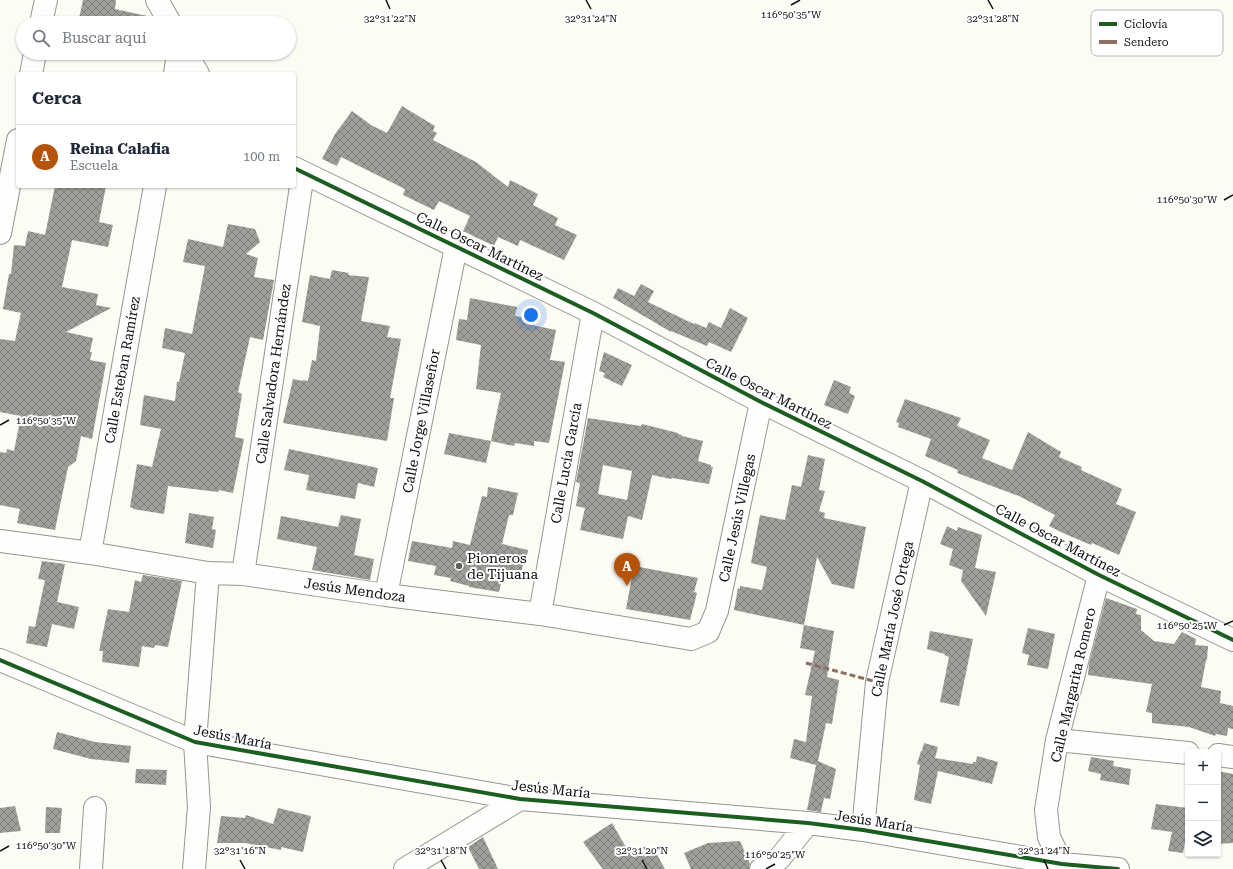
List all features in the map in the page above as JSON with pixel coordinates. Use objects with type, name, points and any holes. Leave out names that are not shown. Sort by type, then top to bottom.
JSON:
[{"type":"street","points":[[43,16],[46,0]]},
{"type":"street","points":[[157,0],[166,16]]},
{"type":"street","points":[[31,72],[34,60]]},
{"type":"street","points":[[175,72],[177,60]]},
{"type":"street","points":[[190,60],[197,72]]},
{"type":"street","points":[[0,233],[11,153]]},
{"type":"street","name":"Calle Oscar Martínez","points":[[298,171],[593,312],[761,402],[922,481],[1100,575],[1233,640]]},
{"type":"street","name":"Calle Salvadora Hernández","points":[[296,186],[298,171]]},
{"type":"street","name":"Calle Esteban Ramírez","points":[[90,554],[155,188]]},
{"type":"street","name":"Calle Salvadora Hernández","points":[[243,574],[296,188]]},
{"type":"street","name":"Calle Jorge Villaseñor","points":[[386,595],[456,247]]},
{"type":"street","name":"Calle Lucía García","points":[[540,614],[593,312]]},
{"type":"street","name":"Calle Jesús Villegas","points":[[708,632],[717,611],[761,402]]},
{"type":"street","name":"Calle María José Ortega","points":[[863,830],[877,682],[922,481]]},
{"type":"street","name":"Jesús Mendoza","points":[[0,541],[208,573],[243,574],[386,595],[540,614],[691,639],[708,632]]},
{"type":"street","points":[[194,869],[199,807],[195,742],[208,573]]},
{"type":"street","name":"Calle Margarita Romero","points":[[1062,864],[1049,837],[1046,810],[1057,740],[1100,575]]},
{"type":"street","name":"Jesús María","points":[[0,660],[195,742],[520,798],[808,823],[863,830],[1062,864],[1118,869]]},
{"type":"street","points":[[1057,740],[1185,753]]},
{"type":"street","points":[[1221,755],[1233,757]]},
{"type":"street","points":[[405,869],[520,798]]},
{"type":"street","points":[[91,869],[95,808]]},
{"type":"street","points":[[761,869],[779,859],[808,823]]},
{"type":"building","points":[[83,0],[116,0],[115,9],[147,16],[80,16]]},
{"type":"building","points":[[402,106],[435,126],[433,131],[437,133],[433,140],[476,162],[508,187],[510,180],[538,194],[533,205],[558,218],[555,225],[577,235],[564,260],[520,240],[518,246],[498,237],[494,246],[463,231],[470,216],[439,201],[434,210],[403,195],[405,189],[341,157],[337,166],[322,159],[335,134],[352,111],[371,125],[387,133]]},
{"type":"building","points":[[55,188],[106,188],[99,222],[113,225],[108,247],[72,240],[62,287],[98,294],[96,305],[111,308],[66,332],[93,338],[90,360],[106,363],[92,439],[81,436],[76,461],[68,467],[55,530],[17,523],[20,509],[0,505],[0,452],[6,453],[7,449],[14,451],[21,416],[0,412],[0,339],[15,341],[21,313],[3,309],[9,274],[11,274],[14,245],[25,246],[28,231],[45,235]]},
{"type":"building","points":[[228,224],[255,229],[260,242],[246,254],[258,258],[254,277],[274,280],[263,340],[250,337],[238,392],[242,394],[235,437],[244,439],[233,493],[219,490],[218,492],[168,486],[164,514],[133,509],[130,507],[137,464],[152,467],[161,429],[140,425],[144,395],[175,401],[177,382],[179,382],[185,353],[162,348],[165,328],[192,334],[205,266],[183,262],[188,239],[223,247]]},
{"type":"building","points":[[332,270],[349,273],[348,275],[369,277],[361,321],[390,326],[387,337],[401,339],[390,398],[394,398],[387,441],[283,423],[293,379],[308,381],[312,360],[316,361],[320,326],[302,322],[310,275],[330,279]]},
{"type":"building","points":[[641,284],[654,291],[648,302],[694,324],[695,323],[706,328],[709,322],[721,328],[730,308],[748,318],[731,352],[709,342],[707,346],[671,332],[613,298],[618,288],[634,296]]},
{"type":"building","points":[[470,298],[517,307],[515,316],[534,319],[532,325],[556,330],[550,360],[565,362],[549,443],[534,441],[534,446],[515,443],[514,446],[491,441],[501,393],[476,389],[481,345],[456,340],[459,319],[467,320]]},
{"type":"building","points":[[604,352],[632,365],[622,386],[603,377],[605,373],[599,371]]},
{"type":"building","points":[[834,380],[851,387],[849,393],[855,396],[848,414],[824,405]]},
{"type":"building","points":[[905,399],[961,418],[957,426],[990,440],[982,458],[1012,470],[1028,432],[1061,452],[1059,457],[1082,467],[1081,470],[1122,489],[1116,504],[1136,512],[1119,555],[1092,543],[1091,545],[1049,526],[1055,515],[1019,496],[957,473],[958,470],[925,456],[931,439],[898,427],[899,423],[896,422]]},
{"type":"building","points":[[588,418],[641,426],[642,424],[703,441],[698,461],[713,467],[709,484],[652,475],[642,520],[628,516],[623,539],[580,530],[585,508],[576,506],[580,483],[576,482]],"holes":[[[603,465],[632,471],[627,500],[598,494]]]},
{"type":"building","points":[[449,433],[491,441],[486,463],[444,454]]},
{"type":"building","points":[[289,449],[378,468],[374,487],[358,483],[355,499],[306,490],[309,475],[284,470]]},
{"type":"building","points":[[808,455],[825,459],[819,490],[825,491],[819,511],[825,513],[824,518],[866,527],[854,589],[832,584],[817,557],[804,625],[734,610],[738,588],[740,589],[740,586],[762,590],[767,567],[751,563],[760,515],[785,520],[792,485],[801,487]]},
{"type":"building","points":[[488,487],[518,493],[513,515],[509,515],[502,544],[528,550],[525,565],[523,564],[522,570],[504,570],[499,592],[469,587],[450,581],[451,578],[434,575],[436,566],[408,561],[412,541],[452,548],[453,541],[470,545],[482,496],[487,497]]},
{"type":"building","points":[[189,513],[214,517],[212,529],[216,530],[213,548],[185,543]]},
{"type":"building","points":[[341,515],[361,519],[354,555],[374,559],[370,580],[312,570],[317,547],[277,539],[281,516],[338,527]]},
{"type":"building","points":[[947,526],[957,531],[958,527],[982,535],[975,568],[996,572],[986,616],[961,581],[963,570],[949,565],[953,549],[940,544]]},
{"type":"building","points":[[42,561],[65,564],[57,602],[79,607],[74,629],[52,624],[47,647],[26,643],[29,626],[35,627],[45,580],[38,579]]},
{"type":"building","points":[[634,566],[698,578],[694,592],[697,593],[690,620],[626,609]]},
{"type":"building","points":[[143,575],[182,581],[168,647],[155,645],[154,648],[142,646],[139,667],[102,662],[103,651],[99,651],[108,609],[129,612],[135,580],[141,582]]},
{"type":"building","points":[[1106,598],[1137,609],[1136,614],[1141,615],[1141,630],[1154,641],[1174,644],[1182,632],[1196,639],[1195,645],[1208,646],[1207,660],[1201,687],[1221,691],[1220,703],[1233,706],[1233,729],[1228,728],[1227,736],[1216,734],[1215,736],[1189,727],[1152,723],[1152,713],[1146,712],[1152,684],[1088,675],[1089,664]]},
{"type":"building","points":[[804,625],[834,631],[827,677],[839,680],[832,724],[826,723],[818,761],[836,769],[830,799],[824,798],[821,812],[807,810],[816,765],[790,758],[794,739],[806,742],[812,696],[805,695],[815,651],[800,648]]},
{"type":"building","points":[[1028,628],[1055,634],[1048,669],[1027,665],[1029,655],[1022,653]]},
{"type":"building","points":[[930,631],[973,639],[959,706],[940,702],[949,657],[944,655],[945,654],[927,649]]},
{"type":"building","points":[[57,732],[95,742],[131,746],[129,763],[91,759],[53,749]]},
{"type":"building","points":[[924,743],[938,747],[935,758],[973,764],[973,762],[976,762],[977,756],[998,762],[992,784],[938,771],[931,804],[914,800],[920,765],[917,764]]},
{"type":"building","points":[[1091,757],[1114,761],[1113,766],[1131,769],[1129,785],[1100,780],[1101,774],[1088,771]]},
{"type":"building","points":[[136,769],[167,770],[166,785],[135,783]]},
{"type":"building","points":[[1221,772],[1233,774],[1233,843],[1221,844]]},
{"type":"building","points":[[1156,804],[1185,808],[1185,843],[1183,853],[1168,851],[1172,832],[1151,829]]},
{"type":"building","points":[[15,806],[21,831],[0,833],[0,808]]},
{"type":"building","points":[[46,807],[62,808],[60,833],[45,833]]},
{"type":"building","points":[[278,808],[311,816],[303,852],[281,847],[281,850],[245,843],[217,843],[221,816],[245,818],[246,815],[273,824]]},
{"type":"building","points":[[612,823],[627,849],[632,847],[635,854],[643,851],[645,857],[655,851],[665,869],[601,869],[607,866],[602,868],[583,842]]},
{"type":"building","points":[[483,837],[498,869],[479,869],[468,847]]},
{"type":"building","points":[[740,841],[750,864],[749,869],[691,869],[684,853],[708,843]]},
{"type":"marked path","points":[[806,663],[877,682]]},
{"type":"cycle path","points":[[296,169],[593,313],[761,402],[922,481],[1099,575],[1233,640]]},
{"type":"cycle path","points":[[0,660],[195,742],[520,799],[808,823],[863,830],[1062,864],[1118,869]]},
{"type":"place","name":"Pioneros de Tijuana","points":[[459,566]]},
{"type":"place","name":"Reina Calafia","points":[[627,586]]}]
